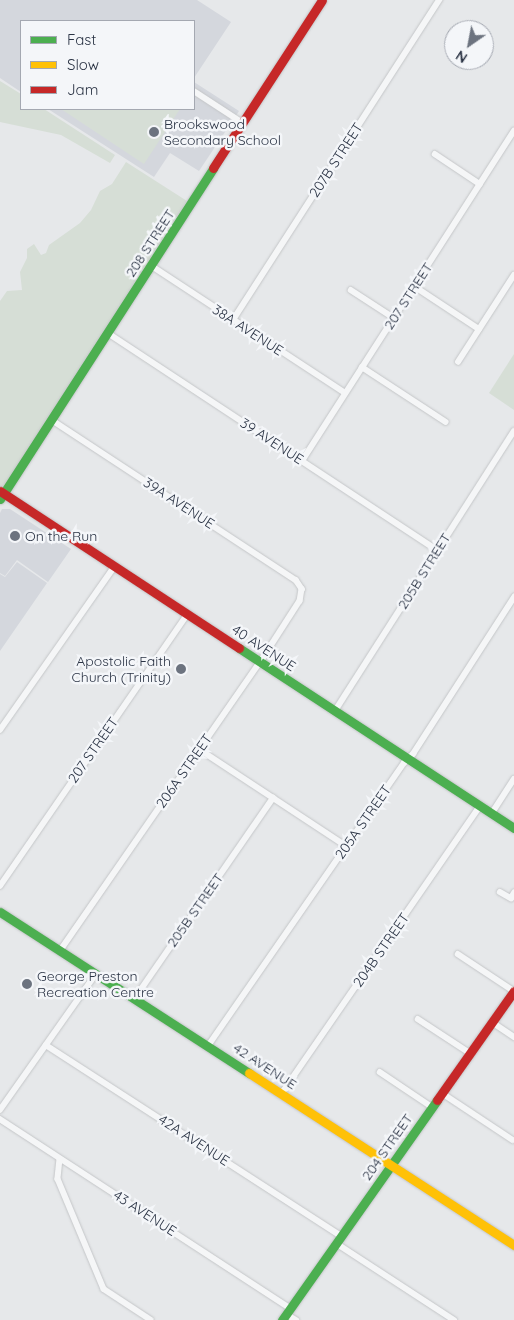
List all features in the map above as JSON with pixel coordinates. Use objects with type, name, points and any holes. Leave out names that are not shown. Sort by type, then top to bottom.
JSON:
[{"type":"main road","name":"208 STREET","points":[[1,495],[108,334],[322,0]]},
{"type":"main road","name":"40 AVENUE","points":[[1,495],[514,828]]},
{"type":"main road","name":"42 AVENUE","points":[[0,912],[514,1245]]},
{"type":"main road","name":"204 STREET","points":[[286,1314],[514,991]]},
{"type":"street","name":"207B STREET","points":[[233,320],[438,0]]},
{"type":"street","points":[[195,93],[243,123]]},
{"type":"street","name":"207 STREET","points":[[302,461],[514,131]]},
{"type":"street","points":[[435,154],[480,184]]},
{"type":"street","name":"38A AVENUE","points":[[152,266],[345,393]]},
{"type":"street","points":[[458,362],[514,275]]},
{"type":"street","points":[[414,286],[479,329]]},
{"type":"street","points":[[351,290],[394,318]]},
{"type":"street","name":"39 AVENUE","points":[[108,334],[437,550]]},
{"type":"street","points":[[362,367],[446,422]]},
{"type":"street","name":"39A AVENUE","points":[[52,420],[296,580],[302,589]]},
{"type":"street","name":"205B STREET","points":[[335,711],[514,431]]},
{"type":"street","points":[[0,730],[114,567]]},
{"type":"street","name":"206A STREET","points":[[61,950],[260,662],[300,601],[302,589]]},
{"type":"street","name":"205A STREET","points":[[208,1046],[407,758],[413,754],[514,597]]},
{"type":"street","name":"207 STREET","points":[[0,886],[187,614]]},
{"type":"street","points":[[199,749],[346,846]]},
{"type":"street","points":[[492,814],[514,779]]},
{"type":"street","name":"205B STREET","points":[[135,998],[273,798]]},
{"type":"street","name":"204B STREET","points":[[282,1093],[480,806]]},
{"type":"street","points":[[500,892],[511,898],[514,893]]},
{"type":"street","points":[[458,954],[514,991]]},
{"type":"street","points":[[0,1110],[96,974]]},
{"type":"street","points":[[418,1018],[470,1053]]},
{"type":"street","points":[[492,1022],[514,1036]]},
{"type":"street","name":"42A AVENUE","points":[[46,1045],[339,1240],[454,1320]]},
{"type":"street","points":[[380,1072],[432,1106]]},
{"type":"street","points":[[442,1093],[513,1140]]},
{"type":"street","name":"43 AVENUE","points":[[0,1119],[296,1320]]},
{"type":"street","points":[[60,1159],[58,1179],[104,1289],[151,1320]]},
{"type":"shaded area","name":"Brookswood Secondary School","points":[[0,0],[197,0],[231,22],[195,76],[195,20],[20,20],[20,91],[0,78]]},
{"type":"shaded area","points":[[0,81],[20,93],[20,110],[46,110],[115,155],[110,163],[61,135],[0,122]]},
{"type":"shaded area","name":"Brookswood Secondary School","points":[[195,83],[239,111],[199,171],[170,153],[154,177],[50,110],[195,110]]},
{"type":"shaded area","points":[[63,110],[179,110],[144,164]]},
{"type":"shaded area","points":[[126,162],[187,201],[2,489],[0,488],[0,301],[7,291],[22,290],[20,272],[27,258],[27,249],[34,244],[41,255],[46,253],[49,245],[80,223],[91,210],[100,191],[112,184]]},
{"type":"shaded area","points":[[514,354],[514,410],[489,393]]},
{"type":"shaded area","points":[[2,509],[10,509],[71,549],[48,582],[17,560],[5,576],[0,573],[0,513]]},
{"type":"shaded area","points":[[17,562],[47,583],[0,651],[0,574],[5,577]]},
{"type":"traffic: fast","points":[[0,499],[213,168]]},
{"type":"traffic: fast","points":[[239,648],[514,828]]},
{"type":"traffic: fast","points":[[0,912],[249,1073]]},
{"type":"traffic: fast","points":[[282,1320],[437,1100]]},
{"type":"traffic: slow","points":[[249,1073],[514,1245]]},
{"type":"traffic: jam","points":[[213,168],[322,0]]},
{"type":"traffic: jam","points":[[0,491],[239,648]]},
{"type":"traffic: jam","points":[[437,1100],[514,991]]},
{"type":"place","name":"Brookswood Secondary School","points":[[154,132]]},
{"type":"place","name":"On the Run","points":[[15,536]]},
{"type":"place","name":"Apostolic Faith Church (Trinity)","points":[[181,669]]},
{"type":"place","name":"George Preston Recreation Centre","points":[[27,984]]}]
